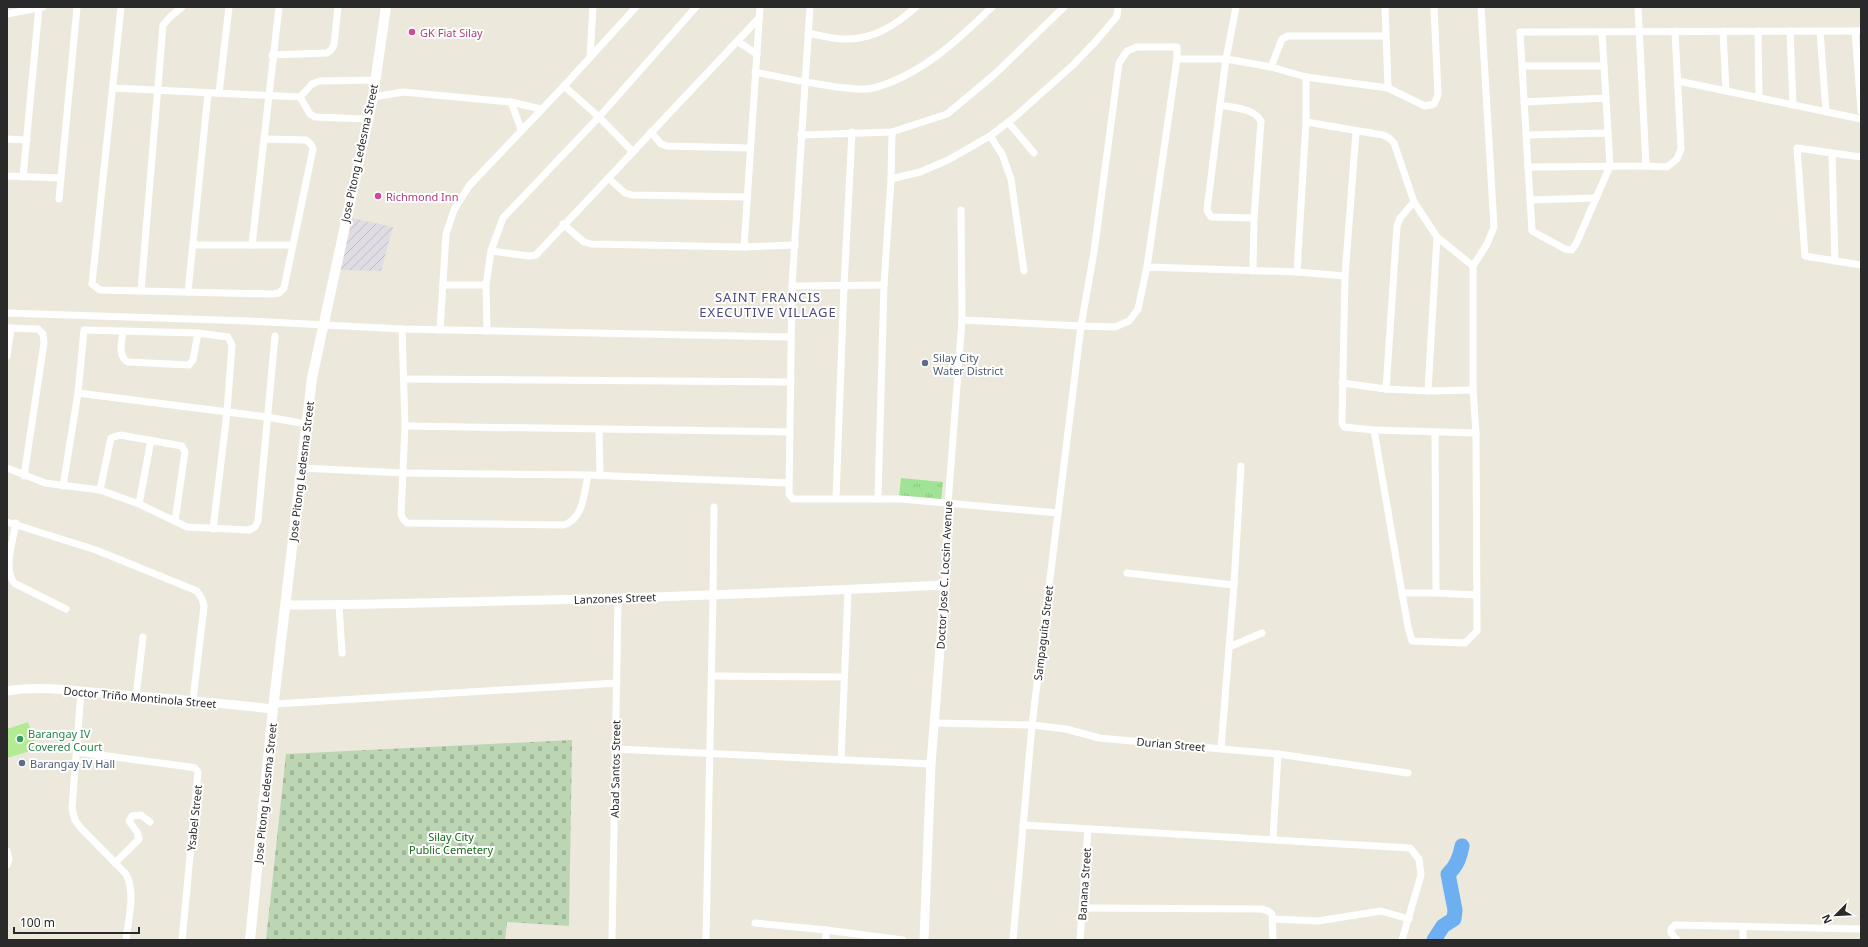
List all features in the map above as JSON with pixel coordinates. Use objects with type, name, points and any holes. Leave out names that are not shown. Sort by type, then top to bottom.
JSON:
[{"type":"main road","name":"Jose Pitong Ledesma Street","points":[[250,940],[274,707],[312,378],[322,325],[373,97],[386,7]]},
{"type":"street","points":[[23,177],[39,7]]},
{"type":"street","points":[[7,14],[43,7]]},
{"type":"street","points":[[59,198],[77,7]]},
{"type":"street","points":[[121,7],[92,284],[100,290],[279,293],[284,288],[313,149],[311,144],[306,140],[265,139]]},
{"type":"street","points":[[141,291],[162,25],[182,7]]},
{"type":"street","points":[[219,93],[229,7]]},
{"type":"street","points":[[252,245],[270,96],[272,55],[279,7]]},
{"type":"street","points":[[272,55],[327,53],[334,45],[338,7]]},
{"type":"street","points":[[590,57],[593,7]]},
{"type":"street","points":[[440,330],[446,234],[454,210],[469,186],[521,129],[564,86],[636,7]]},
{"type":"street","points":[[487,331],[486,285],[491,251],[503,218],[599,117],[696,7]]},
{"type":"street","points":[[744,247],[760,7]]},
{"type":"street","points":[[810,7],[792,286],[790,337],[791,382],[789,494],[793,498],[901,499],[1058,513]]},
{"type":"street","points":[[808,32],[844,39],[876,35],[890,27],[916,7]]},
{"type":"street","points":[[755,72],[804,83],[850,88],[872,88],[892,80],[932,60],[992,7]]},
{"type":"street","points":[[801,134],[892,132],[948,114],[957,108],[995,74],[1064,7]]},
{"type":"street","points":[[891,179],[920,172],[948,160],[990,136],[1008,122],[1077,60],[1114,21],[1117,16],[1118,7]]},
{"type":"street","points":[[1385,7],[1388,88]]},
{"type":"street","points":[[962,320],[1116,327],[1129,321],[1138,309],[1147,267],[1176,59],[1226,59],[1271,67],[1306,77],[1388,88],[1425,106],[1434,104],[1438,95],[1434,7]]},
{"type":"street","points":[[1374,430],[1408,627],[1412,640],[1465,643],[1477,631],[1476,433],[1473,390],[1473,266],[1487,244],[1494,227],[1481,7]]},
{"type":"street","points":[[1638,7],[1646,166]]},
{"type":"street","points":[[1234,8],[1207,210],[1211,217],[1254,218]]},
{"type":"street","points":[[491,251],[529,256],[536,255],[563,224],[759,18]]},
{"type":"street","points":[[1528,167],[1646,166],[1667,168],[1677,159],[1681,149],[1675,31]]},
{"type":"street","points":[[1724,31],[1726,91]]},
{"type":"street","points":[[1758,31],[1759,98]]},
{"type":"street","points":[[1790,31],[1793,105]]},
{"type":"street","points":[[1820,31],[1826,112]]},
{"type":"street","points":[[1602,32],[1610,166],[1577,242],[1572,250],[1564,249],[1532,231],[1520,32],[1858,31],[1861,111]]},
{"type":"street","points":[[1271,67],[1282,39],[1288,36],[1386,36]]},
{"type":"street","points":[[737,41],[757,54]]},
{"type":"street","name":"Sampaguita Street","points":[[1013,940],[1032,725],[1081,326],[1094,252],[1119,63],[1127,51],[1137,46],[1177,47],[1176,59]]},
{"type":"street","points":[[1522,66],[1604,66]]},
{"type":"street","points":[[1297,272],[1306,122],[1306,77]]},
{"type":"street","points":[[113,88],[300,97],[312,84],[320,81],[375,80]]},
{"type":"street","points":[[1678,82],[1861,119]]},
{"type":"street","points":[[564,86],[599,117],[633,152]]},
{"type":"street","points":[[373,97],[402,92],[511,102],[541,109]]},
{"type":"street","points":[[188,292],[208,93]]},
{"type":"street","points":[[300,97],[310,114],[315,117],[367,119]]},
{"type":"street","points":[[1524,102],[1606,98]]},
{"type":"street","points":[[511,102],[521,129]]},
{"type":"street","points":[[1220,105],[1252,112],[1258,116],[1261,121],[1254,218],[1253,271]]},
{"type":"street","points":[[1008,122],[1034,153]]},
{"type":"street","points":[[1306,122],[1356,132],[1383,135],[1389,138],[1394,143],[1414,202],[1437,237],[1473,266]]},
{"type":"street","points":[[651,132],[661,144],[667,146],[750,148]]},
{"type":"street","points":[[836,498],[844,286],[852,132]]},
{"type":"street","points":[[878,499],[884,285],[891,179],[892,132]]},
{"type":"street","points":[[1356,132],[1345,276],[1342,423],[1344,427],[1374,430],[1476,433]]},
{"type":"street","points":[[1526,135],[1608,133]]},
{"type":"street","points":[[990,136],[1002,154],[1011,179],[1024,271]]},
{"type":"street","points":[[7,139],[27,140]]},
{"type":"street","points":[[1861,157],[1798,148],[1805,256],[1861,265]]},
{"type":"street","points":[[1832,154],[1835,261]]},
{"type":"street","points":[[7,176],[60,178]]},
{"type":"street","points":[[608,178],[624,193],[632,195],[747,197]]},
{"type":"street","points":[[1530,200],[1596,198]]},
{"type":"street","points":[[1386,389],[1397,226],[1400,218],[1414,202]]},
{"type":"street","name":"Doctor Jose C. Locsin Avenue","points":[[924,940],[931,764],[945,585],[948,504],[962,320],[961,210]]},
{"type":"street","points":[[563,224],[584,242],[590,244],[744,247],[795,245]]},
{"type":"street","points":[[1428,391],[1437,237]]},
{"type":"street","points":[[193,245],[292,245]]},
{"type":"street","points":[[1147,267],[1297,272],[1345,276]]},
{"type":"street","points":[[442,285],[486,285]]},
{"type":"street","points":[[792,286],[884,285]]},
{"type":"street","points":[[7,313],[248,321],[402,329],[790,337]]},
{"type":"street","points":[[63,486],[78,393],[85,316]]},
{"type":"street","points":[[7,356],[9,328],[38,329],[44,334],[44,343],[24,476]]},
{"type":"street","points":[[402,329],[405,379],[403,473],[400,514],[403,520],[407,523],[564,525],[570,523],[579,513],[588,475]]},
{"type":"street","points":[[84,330],[198,333],[228,337],[232,345],[213,529]]},
{"type":"street","points":[[122,331],[121,354],[123,359],[128,362],[189,365],[193,360],[198,333]]},
{"type":"street","points":[[7,468],[45,483],[100,490],[140,504],[187,527],[249,530],[255,527],[258,521],[276,336]]},
{"type":"street","points":[[405,379],[791,382]]},
{"type":"street","points":[[1342,383],[1386,389],[1428,391],[1473,390]]},
{"type":"street","points":[[78,393],[267,417],[307,424]]},
{"type":"street","points":[[404,426],[789,432]]},
{"type":"street","points":[[599,429],[600,476]]},
{"type":"street","points":[[1435,432],[1436,593]]},
{"type":"street","points":[[100,490],[111,438],[120,434],[178,444],[182,446],[185,452],[175,521]]},
{"type":"street","points":[[140,504],[151,440]]},
{"type":"street","points":[[1221,749],[1234,585],[1241,466]]},
{"type":"street","points":[[302,468],[403,473],[588,475],[789,483]]},
{"type":"street","points":[[706,940],[714,507]]},
{"type":"street","points":[[7,522],[16,523],[96,550],[197,591],[202,598],[204,606],[193,700]]},
{"type":"street","points":[[16,523],[8,569],[10,577],[14,583],[66,609]]},
{"type":"street","points":[[1127,573],[1234,585]]},
{"type":"street","name":"Lanzones Street","points":[[286,605],[618,599],[848,591],[945,585]]},
{"type":"street","points":[[841,760],[848,591]]},
{"type":"street","points":[[1402,593],[1476,595]]},
{"type":"street","name":"Abad Santos Street","points":[[612,940],[618,599]]},
{"type":"street","points":[[339,605],[342,653]]},
{"type":"street","points":[[1229,647],[1262,633]]},
{"type":"street","points":[[136,696],[144,638]]},
{"type":"street","points":[[712,676],[844,677]]},
{"type":"street","points":[[274,707],[617,683]]},
{"type":"street","name":"Doctor Triño Montinola Street","points":[[7,691],[18,689],[82,691],[274,707]]},
{"type":"street","points":[[82,691],[72,809],[75,820],[126,874],[130,881],[131,890],[126,940]]},
{"type":"street","name":"Durian Street","points":[[934,723],[1032,725],[1066,729],[1099,738],[1278,754],[1408,773]]},
{"type":"street","points":[[616,749],[931,764]]},
{"type":"street","name":"Ysabel Street","points":[[77,752],[190,767],[195,768],[198,772],[182,940]]},
{"type":"street","points":[[1273,838],[1278,754]]},
{"type":"street","points":[[115,863],[139,839],[137,832],[130,825],[129,821],[132,816],[141,815],[150,822]]},
{"type":"street","points":[[1023,825],[1273,838],[1410,848],[1416,852],[1419,859],[1421,875],[1402,940]]},
{"type":"street","name":"Banana Street","points":[[1080,940],[1088,829]]},
{"type":"street","points":[[7,851],[9,859],[7,865]]},
{"type":"street","points":[[1082,908],[1262,909],[1268,911],[1273,919],[1273,940]]},
{"type":"street","points":[[1273,919],[1318,921],[1381,911],[1409,919]]},
{"type":"street","points":[[755,923],[903,940]]},
{"type":"street","points":[[1677,940],[1671,933],[1671,929],[1675,926],[1861,929]]},
{"type":"street","points":[[1743,926],[1743,940]]},
{"type":"street","points":[[826,930],[826,940]]},
{"type":"shaded area","points":[[352,218],[393,227],[381,271],[341,270]]},
{"type":"green space","points":[[901,478],[943,482],[941,501],[899,497]]},
{"type":"green space","name":"Barangay IV Covered Court","points":[[28,722],[37,749],[7,758],[7,729]]},
{"type":"green space","name":"Silay City Public Cemetery","points":[[572,740],[569,926],[507,922],[505,940],[266,940],[286,754]]},
{"type":"waterway","points":[[1434,940],[1443,926],[1454,919],[1455,910],[1448,874],[1458,861],[1462,846]]},
{"type":"place","name":"GK Fiat Silay","points":[[412,32]]},
{"type":"place","name":"Richmond Inn","points":[[378,196]]},
{"type":"place","name":"Silay City Water District","points":[[925,363]]},
{"type":"place","name":"Barangay IV Covered Court","points":[[20,739]]},
{"type":"place","name":"Barangay IV Hall","points":[[22,763]]},
{"type":"district","name":"SAINT FRANCIS EXECUTIVE VILLAGE","points":[[768,304]]}]
